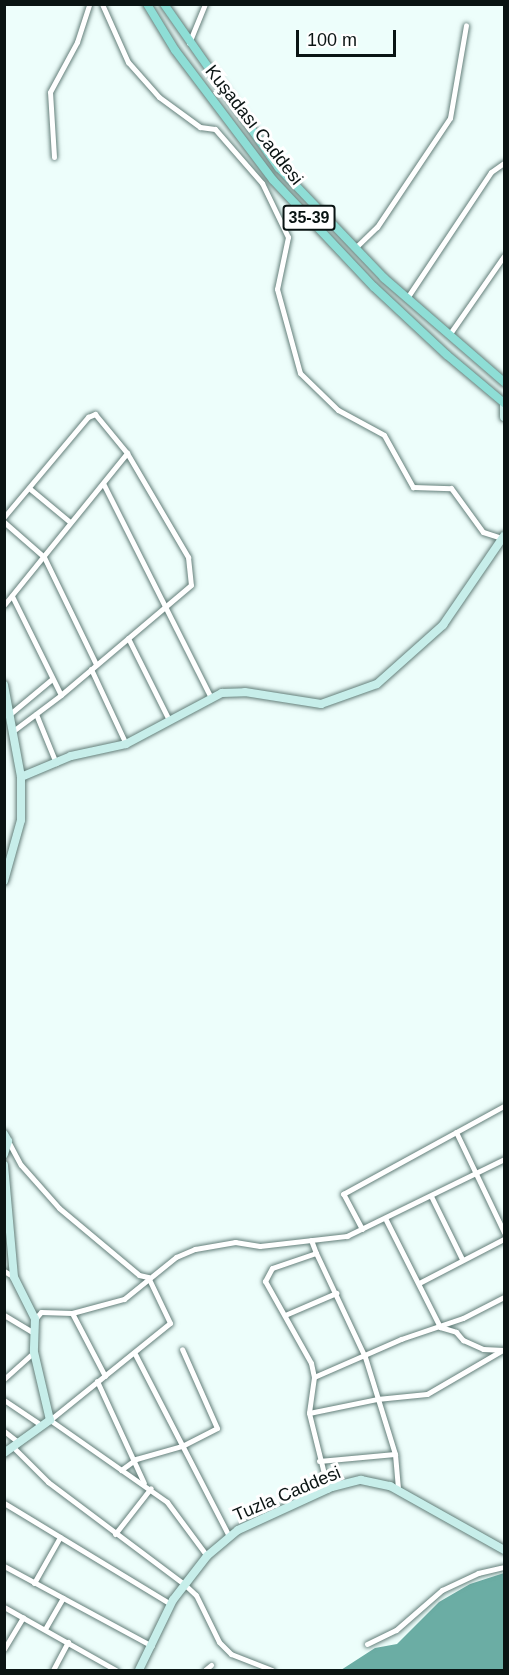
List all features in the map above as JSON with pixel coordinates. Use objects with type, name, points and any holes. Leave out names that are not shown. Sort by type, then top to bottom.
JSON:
[{"type":"main road","name":"Kuşadası Caddesi","points":[[147,4],[175,50],[273,180],[374,287],[504,404]]},
{"type":"main road","name":"Kuşadası Caddesi","points":[[164,4],[189,45],[279,168],[355,248],[407,298],[504,382]]},
{"type":"street","points":[[54,157],[50,93],[77,42],[88,4]]},
{"type":"street","points":[[21,777],[57,763],[126,744],[211,698],[245,692],[321,704],[377,684],[443,625],[503,537],[483,532],[451,488],[413,487],[384,435],[338,410],[300,374],[277,289],[288,237],[262,183],[215,129],[200,127],[159,97],[128,62],[102,4]]},
{"type":"street","points":[[189,45],[205,4]]},
{"type":"street","points":[[355,248],[377,227],[450,118],[466,25]]},
{"type":"street","points":[[407,298],[491,172],[504,163]]},
{"type":"street","points":[[449,335],[504,256]]},
{"type":"street","points":[[504,404],[504,417]]},
{"type":"street","points":[[13,731],[61,695],[93,667],[165,607],[194,580],[188,557],[127,453],[101,417],[92,414],[4,520],[44,557],[93,667],[126,744]]},
{"type":"street","points":[[4,604],[70,522],[104,485],[127,453]]},
{"type":"street","points":[[104,485],[211,698]]},
{"type":"street","points":[[29,488],[70,522]]},
{"type":"street","points":[[12,596],[61,695]]},
{"type":"street","points":[[128,638],[169,720]]},
{"type":"street","points":[[10,714],[52,679]]},
{"type":"street","points":[[4,685],[21,777],[21,820],[4,881]]},
{"type":"street","points":[[36,714],[57,763]]},
{"type":"street","points":[[362,1229],[343,1194],[504,1106]]},
{"type":"street","points":[[456,1132],[504,1232]]},
{"type":"street","points":[[4,1154],[6,1138]]},
{"type":"street","points":[[6,1138],[21,1165],[59,1208],[139,1275],[148,1277]]},
{"type":"street","points":[[207,1556],[167,1502],[151,1488],[121,1470],[50,1420],[34,1352],[32,1332],[35,1319],[41,1312],[72,1313],[124,1299],[148,1277],[176,1257],[195,1250],[235,1242],[260,1246],[333,1239],[386,1220],[504,1159]]},
{"type":"street","points":[[4,1165],[6,1214],[14,1277],[35,1319]]},
{"type":"street","points":[[431,1197],[462,1259]]},
{"type":"street","points":[[386,1220],[440,1327],[456,1332],[464,1340],[483,1349],[503,1351]]},
{"type":"street","points":[[419,1283],[504,1239]]},
{"type":"street","points":[[311,1240],[365,1357],[395,1454],[398,1489]]},
{"type":"street","points":[[316,1253],[272,1268],[265,1275],[267,1286],[311,1363],[314,1377],[309,1413],[328,1490]]},
{"type":"street","points":[[4,1271],[14,1277]]},
{"type":"street","points":[[4,1453],[135,1354],[170,1323],[148,1277]]},
{"type":"street","points":[[285,1315],[336,1293]]},
{"type":"street","points":[[314,1377],[440,1327],[504,1297]]},
{"type":"street","points":[[72,1313],[105,1376]]},
{"type":"street","points":[[4,1315],[32,1332]]},
{"type":"street","points":[[121,1470],[136,1459],[182,1446],[218,1426],[182,1349]]},
{"type":"street","points":[[309,1413],[377,1399],[427,1394],[503,1351]]},
{"type":"street","points":[[4,1379],[34,1352]]},
{"type":"street","points":[[135,1354],[229,1536]]},
{"type":"street","points":[[97,1381],[136,1459],[144,1483]]},
{"type":"street","points":[[4,1400],[41,1425]]},
{"type":"street","points":[[4,1431],[48,1482],[196,1595],[219,1642],[231,1654],[272,1671]]},
{"type":"street","points":[[319,1461],[395,1454]]},
{"type":"street","name":"Tuzla Caddesi","points":[[139,1671],[171,1604],[207,1556],[229,1536],[328,1490],[361,1480],[398,1489],[504,1550]]},
{"type":"street","points":[[115,1534],[151,1488]]},
{"type":"street","points":[[4,1503],[171,1604]]},
{"type":"street","points":[[34,1583],[60,1537]]},
{"type":"street","points":[[4,1566],[152,1646]]},
{"type":"street","points":[[367,1644],[396,1630],[422,1604],[456,1582],[504,1567]]},
{"type":"street","points":[[45,1629],[63,1598]]},
{"type":"street","points":[[4,1607],[116,1671]]},
{"type":"street","points":[[4,1649],[23,1617]]},
{"type":"street","points":[[53,1671],[68,1642]]},
{"type":"street","points":[[205,1671],[212,1665]]},
{"type":"water","points":[[504,1573],[504,1670],[341,1670],[375,1648],[397,1644],[439,1602],[470,1584]]}]
